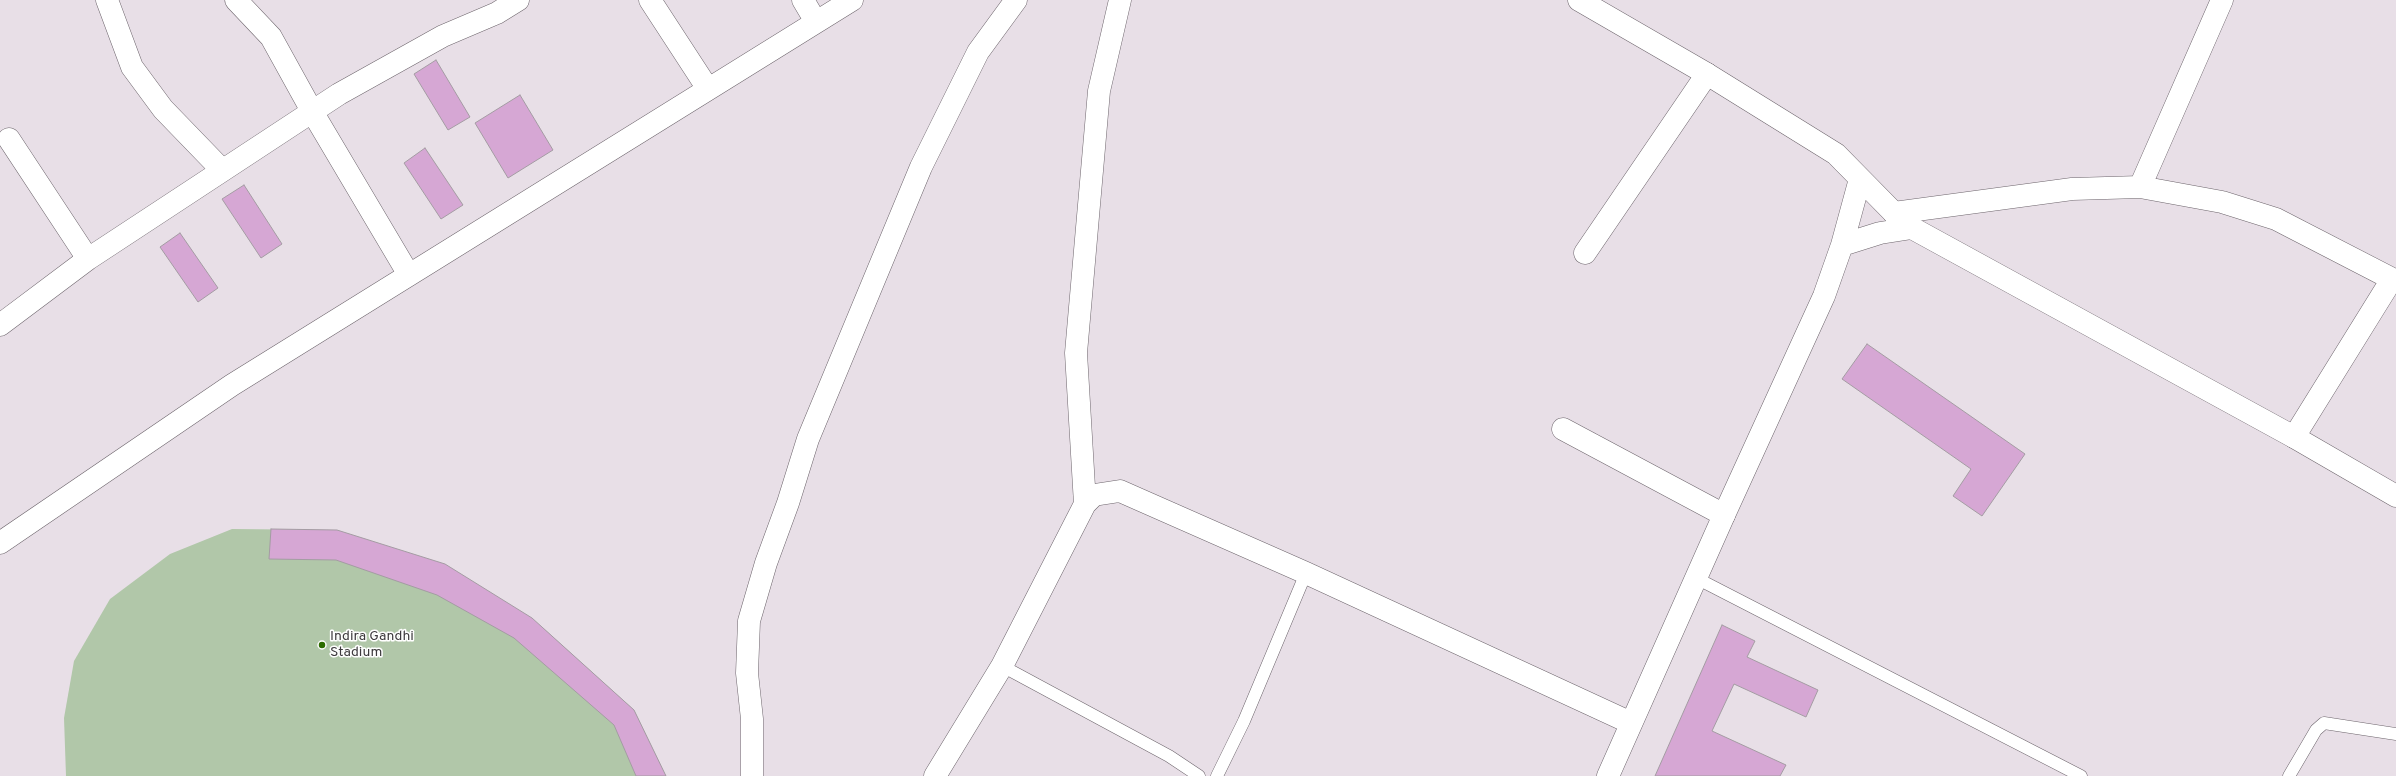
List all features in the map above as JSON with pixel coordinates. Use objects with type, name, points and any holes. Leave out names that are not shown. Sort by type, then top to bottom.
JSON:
[{"type":"street","points":[[108,0],[132,67],[164,109],[222,170]]},
{"type":"street","points":[[236,0],[271,37],[313,113],[409,275]]},
{"type":"street","points":[[2,319],[88,259],[222,170],[313,113],[339,94],[443,36],[497,13],[518,0]]},
{"type":"street","points":[[650,0],[708,89]]},
{"type":"street","points":[[803,0],[816,22]]},
{"type":"street","points":[[0,543],[232,385],[852,0]]},
{"type":"street","points":[[752,776],[752,719],[747,673],[749,621],[766,563],[788,503],[808,439],[921,167],[978,52],[1016,0]]},
{"type":"street","points":[[1085,504],[1076,353],[1098,91],[1120,0]]},
{"type":"street","points":[[1578,0],[1707,74],[1836,154],[1894,213],[1912,228],[2294,436],[2396,496]]},
{"type":"street","points":[[2140,186],[2222,0]]},
{"type":"street","points":[[1585,254],[1707,74]]},
{"type":"street","points":[[9,139],[88,259]]},
{"type":"street","points":[[1608,776],[1724,515],[1824,296],[1842,245],[1860,179]]},
{"type":"street","points":[[1894,213],[2072,188],[2140,186],[2222,202],[2276,219],[2395,277],[2294,436]]},
{"type":"street","points":[[1842,245],[1880,233],[1912,228]]},
{"type":"street","points":[[1563,429],[1724,515]]},
{"type":"street","points":[[935,776],[1002,666],[1085,504],[1094,495],[1120,491],[1306,573],[1631,723]]},
{"type":"lane","points":[[1217,776],[1244,721],[1306,573]]},
{"type":"lane","points":[[1696,578],[2081,776]]},
{"type":"lane","points":[[1002,666],[1169,756],[1199,776]]},
{"type":"lane","points":[[2289,776],[2316,730],[2324,723],[2396,734]]},
{"type":"green space","name":"Indira Gandhi Stadium","points":[[232,529],[337,530],[543,628],[634,710],[666,776],[66,776],[64,718],[74,661],[110,599],[170,554]]},
{"type":"building","points":[[436,60],[470,117],[448,130],[414,74]]},
{"type":"building","points":[[520,95],[553,150],[508,178],[475,123]]},
{"type":"building","points":[[425,148],[463,205],[441,219],[404,163]]},
{"type":"building","points":[[244,185],[282,244],[261,258],[222,199]]},
{"type":"building","points":[[180,233],[218,288],[198,302],[160,247]]},
{"type":"building","points":[[1867,344],[2025,454],[1982,516],[1953,496],[1971,469],[1842,379]]},
{"type":"building","points":[[271,529],[337,530],[445,564],[532,618],[634,710],[666,776],[636,776],[614,725],[514,638],[437,595],[336,560],[269,559]]},
{"type":"building","points":[[1722,625],[1755,641],[1747,657],[1818,690],[1806,717],[1734,684],[1712,731],[1786,765],[1780,776],[1655,776]]},
{"type":"place","name":"Indira Gandhi Stadium","points":[[322,645]]}]
